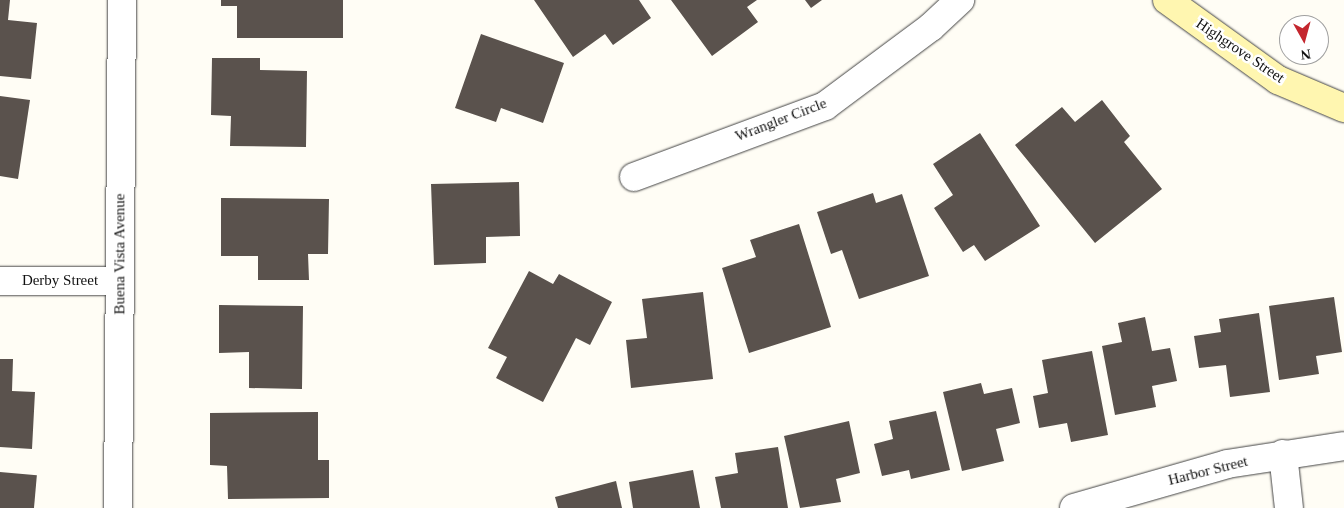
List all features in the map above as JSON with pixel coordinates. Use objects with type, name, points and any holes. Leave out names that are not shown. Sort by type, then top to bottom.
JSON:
[{"type":"street","name":"Buena Vista Avenue","points":[[118,508],[122,0]]},
{"type":"street","name":"Wrangler Circle","points":[[634,177],[825,106],[931,27],[960,0]]},
{"type":"street","name":"Highgrove Street","points":[[1166,0],[1278,80],[1344,108]]},
{"type":"street","name":"Derby Street","points":[[0,281],[120,280]]},
{"type":"street","name":"Harbor Street","points":[[1074,508],[1227,464],[1344,446]]},
{"type":"street","points":[[1283,454],[1289,508]]},
{"type":"building","points":[[0,0],[10,0],[8,20],[37,23],[31,79],[0,76]]},
{"type":"building","points":[[221,0],[343,0],[343,38],[237,38],[237,6],[221,6]]},
{"type":"building","points":[[534,0],[639,0],[651,18],[613,45],[605,34],[573,57]]},
{"type":"building","points":[[671,0],[757,0],[747,7],[758,22],[712,56]]},
{"type":"building","points":[[805,0],[822,0],[811,8]]},
{"type":"building","points":[[481,34],[564,63],[543,123],[501,108],[496,122],[455,108]]},
{"type":"building","points":[[212,58],[260,58],[260,70],[307,71],[306,147],[230,146],[231,116],[211,115]]},
{"type":"building","points":[[0,96],[30,100],[18,179],[0,176]]},
{"type":"building","points":[[1102,100],[1130,136],[1124,142],[1162,189],[1095,243],[1015,145],[1062,107],[1075,122]]},
{"type":"building","points":[[980,133],[1040,226],[985,261],[974,245],[963,252],[934,208],[953,195],[933,164]]},
{"type":"building","points":[[519,182],[520,236],[486,237],[486,263],[434,265],[431,184]]},
{"type":"building","points":[[873,193],[876,203],[902,194],[929,276],[859,299],[842,250],[831,254],[817,212]]},
{"type":"building","points":[[221,198],[329,199],[328,254],[308,254],[309,280],[258,280],[258,256],[221,256]]},
{"type":"building","points":[[799,224],[831,327],[749,353],[722,268],[756,257],[750,240]]},
{"type":"building","points":[[529,271],[553,284],[559,274],[612,302],[590,345],[576,338],[543,402],[496,378],[507,357],[488,348]]},
{"type":"building","points":[[703,292],[713,379],[631,388],[626,340],[647,338],[642,299]]},
{"type":"building","points":[[1334,297],[1342,352],[1316,356],[1319,374],[1279,380],[1269,306]]},
{"type":"building","points":[[219,305],[303,306],[302,389],[249,388],[249,352],[219,353]]},
{"type":"building","points":[[1259,313],[1270,392],[1230,397],[1226,365],[1199,368],[1194,336],[1221,332],[1219,319]]},
{"type":"building","points":[[1145,317],[1152,351],[1170,348],[1177,381],[1152,386],[1156,407],[1115,415],[1102,346],[1122,342],[1118,323]]},
{"type":"building","points":[[1092,351],[1108,435],[1071,442],[1067,423],[1039,428],[1033,396],[1048,393],[1042,360]]},
{"type":"building","points":[[0,359],[13,359],[12,391],[35,392],[32,449],[0,447]]},
{"type":"building","points":[[981,383],[984,394],[1012,388],[1020,423],[996,429],[1004,461],[962,471],[943,392]]},
{"type":"building","points":[[936,411],[950,470],[911,479],[909,470],[882,476],[874,444],[893,439],[889,421]]},
{"type":"building","points":[[318,412],[318,460],[329,460],[329,498],[228,499],[227,466],[210,465],[210,413]]},
{"type":"building","points":[[849,421],[860,473],[836,479],[841,502],[800,508],[784,436]]},
{"type":"building","points":[[778,447],[788,508],[721,508],[715,477],[738,473],[735,453]]},
{"type":"building","points":[[693,470],[700,508],[633,508],[629,482]]},
{"type":"building","points":[[0,472],[37,475],[34,508],[0,508]]},
{"type":"building","points":[[616,481],[622,508],[558,508],[555,497]]}]
